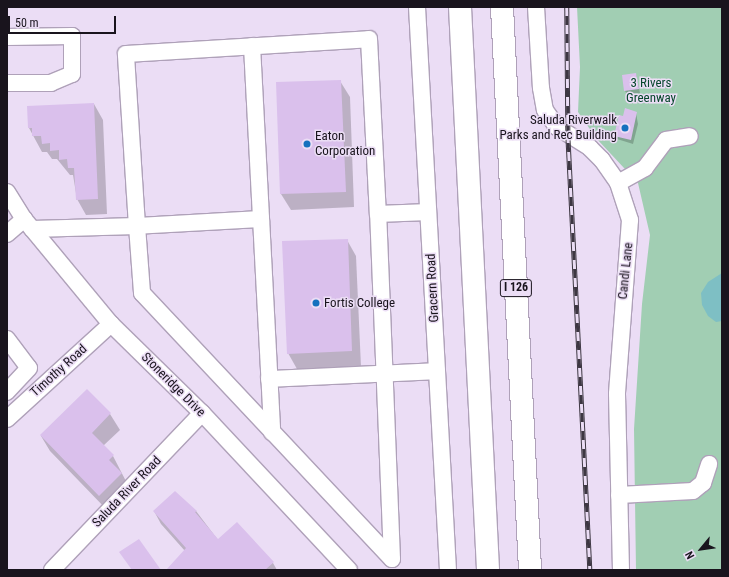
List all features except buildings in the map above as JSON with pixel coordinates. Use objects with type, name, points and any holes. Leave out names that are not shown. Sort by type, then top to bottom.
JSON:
[{"type":"highway","points":[[460,7],[488,570]]},
{"type":"highway","name":"I 126","points":[[502,7],[530,570]]},
{"type":"street","name":"Gracern Road","points":[[417,7],[448,570]]},
{"type":"street","name":"Candi Lane","points":[[536,7],[541,88],[545,110],[557,127],[595,152],[618,183],[628,208],[630,233],[618,372],[621,570]]},
{"type":"street","points":[[7,38],[72,36],[72,74],[51,83],[7,83]]},
{"type":"street","points":[[369,39],[378,214],[392,559],[142,293],[126,54],[252,46],[369,39]]},
{"type":"street","points":[[252,46],[272,432]]},
{"type":"street","points":[[618,183],[646,168],[666,140],[690,136]]},
{"type":"street","name":"Stoneridge Drive","points":[[7,192],[28,224],[111,324],[202,413],[350,570]]},
{"type":"street","points":[[378,214],[428,212]]},
{"type":"street","points":[[7,234],[28,224],[137,226],[261,219]]},
{"type":"street","name":"Timothy Road","points":[[7,418],[111,324]]},
{"type":"street","points":[[7,339],[29,368],[7,392]]},
{"type":"street","points":[[270,379],[437,371]]},
{"type":"street","name":"Saluda River Road","points":[[52,570],[202,413]]},
{"type":"street","points":[[620,494],[693,491],[703,483],[709,464]]},
{"type":"green space","name":"3 Rivers Greenway","points":[[577,7],[722,7],[722,570],[636,570],[634,429],[642,304],[650,235],[638,183],[596,138],[578,112],[580,67]]},
{"type":"shaded area","points":[[722,273],[722,321],[716,322],[708,316],[702,305],[701,293],[708,282]]},
{"type":"railway","points":[[567,7],[568,134],[590,570]]},
{"type":"place","name":"Saluda Riverwalk Parks and Rec Building","points":[[625,128]]},
{"type":"place","name":"Eaton Corporation","points":[[307,144]]},
{"type":"place","name":"Fortis College","points":[[316,303]]}]
